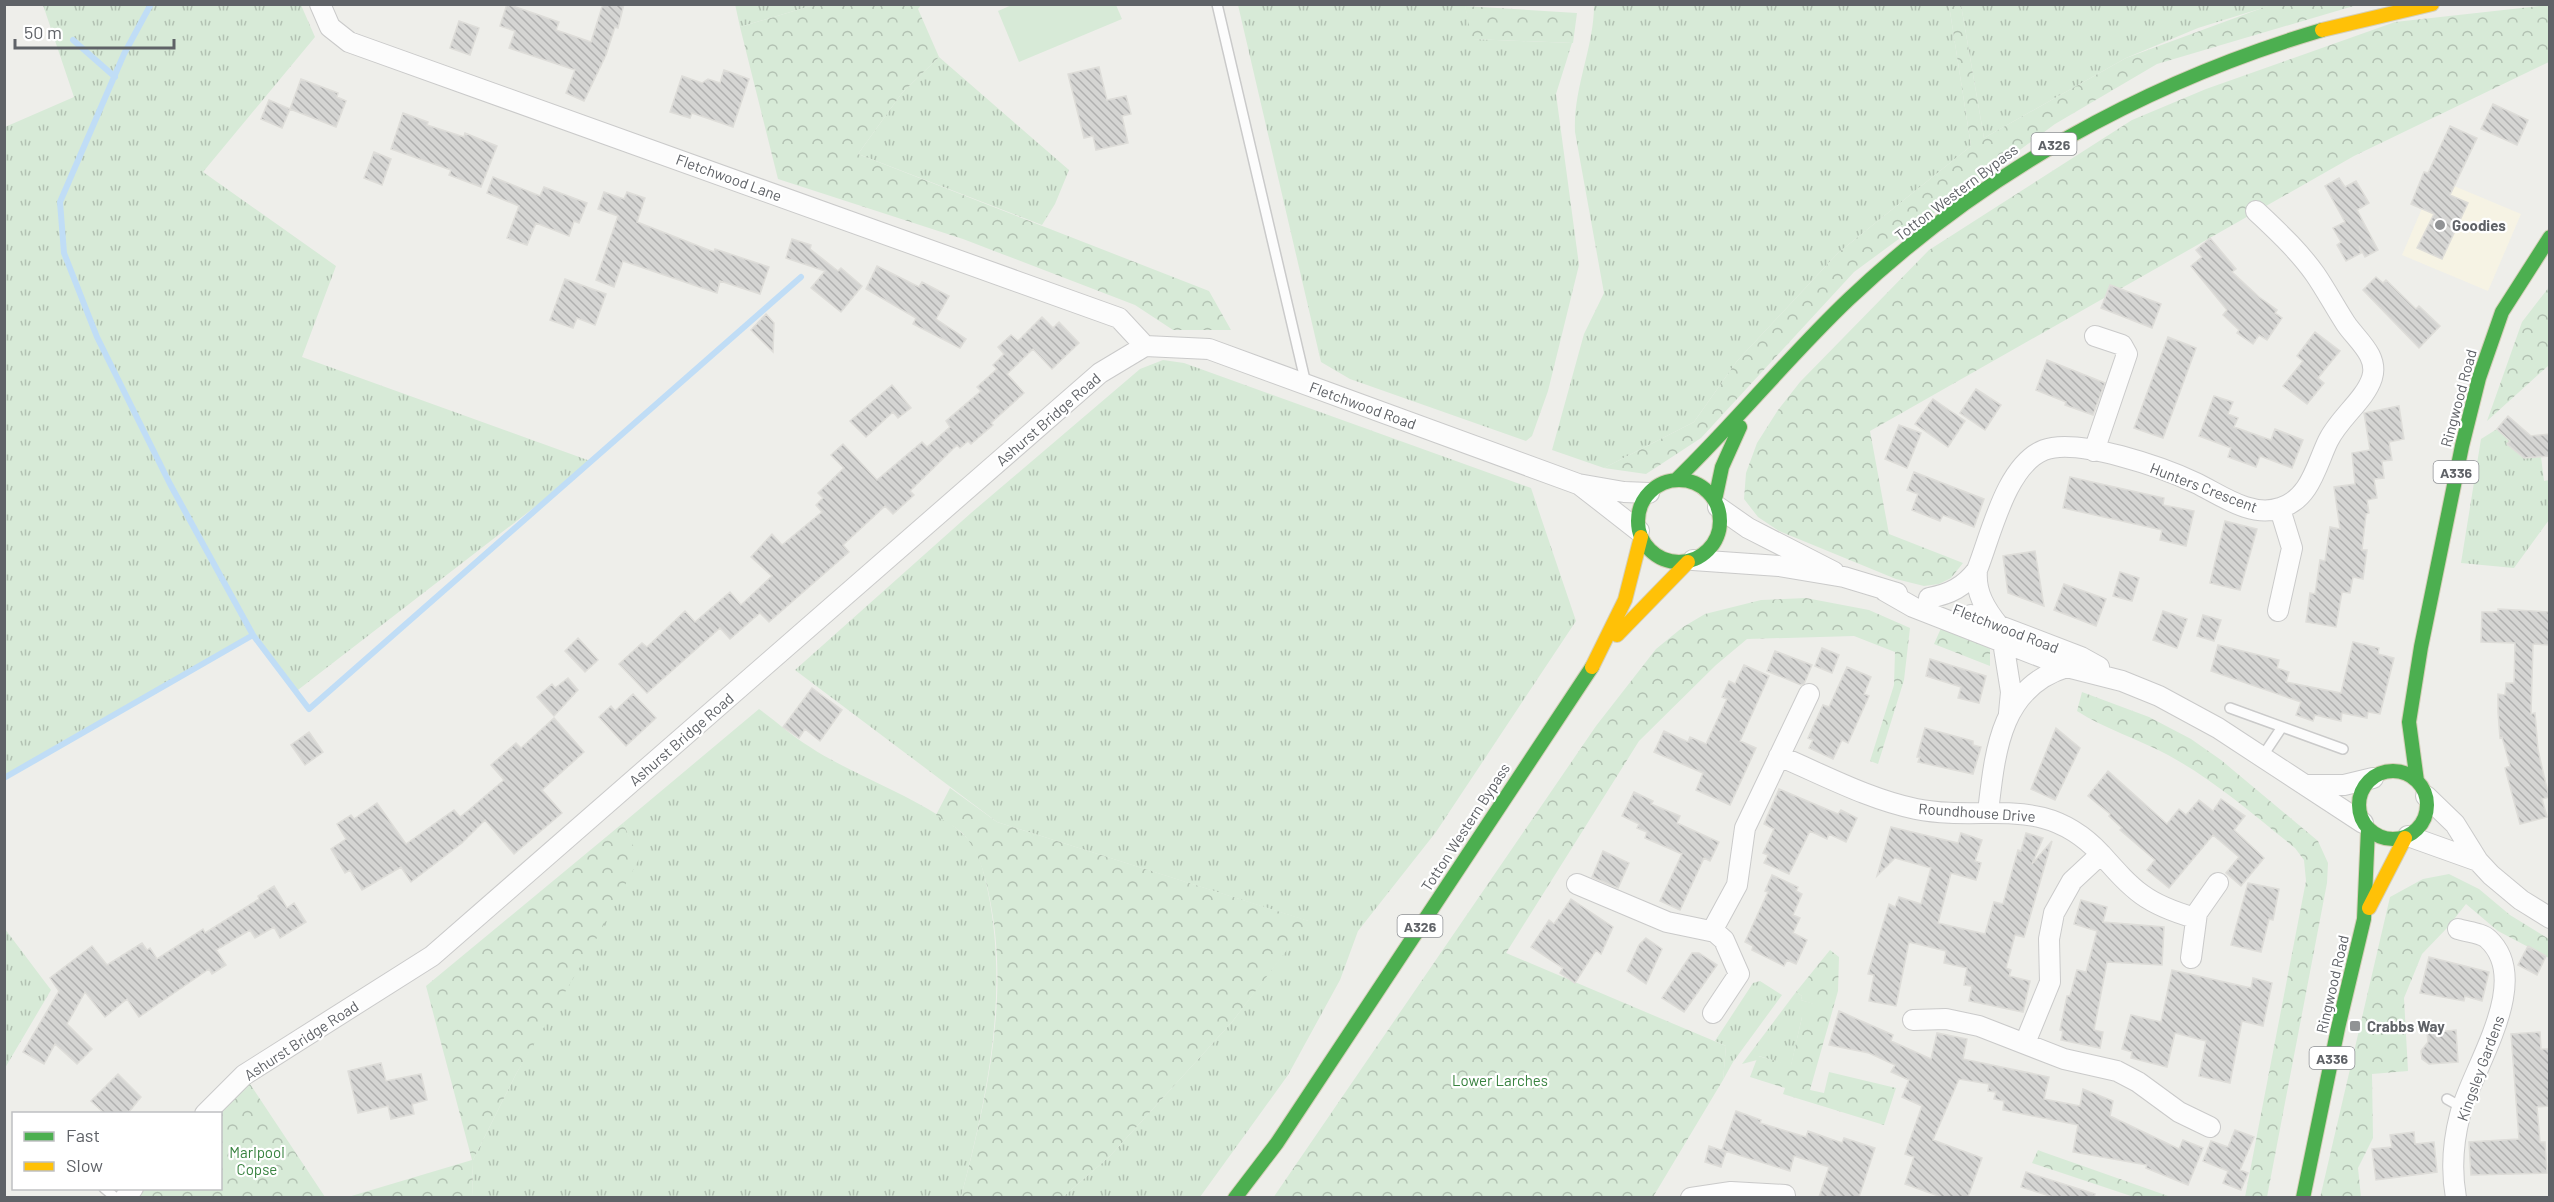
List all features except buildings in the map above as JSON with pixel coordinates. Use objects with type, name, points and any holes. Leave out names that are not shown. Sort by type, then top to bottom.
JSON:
[{"type":"main road","name":"Totton Western Bypass","points":[[1676,480],[1749,408],[1827,322],[1891,261],[2022,162],[2174,81],[2251,50],[2358,20],[2432,4]]},
{"type":"main road","name":"Ringwood Road","points":[[2377,776],[2395,750],[2409,722],[2446,518],[2479,378],[2491,340],[2510,297],[2550,237]]},
{"type":"main road","name":"Totton Western Bypass","points":[[1716,504],[1722,467],[1749,408]]},
{"type":"main road","points":[[1676,480],[1694,483],[1716,504],[1720,518],[1717,539],[1711,548],[1690,561],[1669,561],[1660,558],[1645,545],[1640,534],[1638,517],[1649,493],[1657,487],[1676,480]]},
{"type":"main road","name":"Totton Western Bypass","points":[[1235,1197],[1277,1143],[1601,653],[1625,600],[1640,534]]},
{"type":"main road","name":"Totton Western Bypass","points":[[1601,653],[1690,561]]},
{"type":"main road","name":"Ringwood Road","points":[[2409,722],[2422,789]]},
{"type":"main road","points":[[2400,772],[2422,789],[2426,815],[2422,824],[2407,837],[2385,839],[2366,826],[2359,802],[2363,788],[2377,776],[2400,772]]},
{"type":"main road","name":"Ringwood Road","points":[[2303,1197],[2338,1028],[2364,919],[2366,826]]},
{"type":"main road","name":"Ringwood Road","points":[[2364,919],[2407,837]]},
{"type":"street","name":"Fletchwood Lane","points":[[320,4],[330,27],[349,42],[1119,318],[1145,346]]},
{"type":"street","name":"Hunters Crescent","points":[[2001,634],[1981,599],[1977,570],[2008,490],[2023,465],[2033,456],[2050,448],[2070,447],[2094,451],[2175,474],[2251,509],[2280,508],[2295,501],[2304,492],[2331,435],[2369,385],[2374,368],[2370,355],[2294,247],[2256,211]]},
{"type":"street","points":[[2094,451],[2127,354],[2122,345],[2095,336]]},
{"type":"street","name":"Fletchwood Road","points":[[1145,346],[1209,348],[1578,484],[1624,492],[1649,493]]},
{"type":"street","name":"Ashurst Bridge Road","points":[[206,1112],[244,1075],[432,956],[1100,374],[1145,346]]},
{"type":"street","name":"Fletchwood Road","points":[[1578,484],[1640,534]]},
{"type":"street","name":"Fletchwood Road","points":[[1716,504],[1748,528],[1844,578]]},
{"type":"street","points":[[2278,611],[2292,548],[2280,508]]},
{"type":"street","name":"Fletchwood Road","points":[[1690,561],[1758,563],[1844,578],[1885,591],[1929,598],[2067,667],[2122,681]]},
{"type":"street","name":"Hunters Crescent","points":[[1929,598],[1956,590],[1977,570]]},
{"type":"street","name":"Fletchwood Road","points":[[1885,591],[1913,607],[2081,657],[2122,681],[2200,717],[2366,826]]},
{"type":"street","points":[[1988,812],[1995,756],[2009,716],[2011,692],[2001,634]]},
{"type":"street","points":[[2009,716],[2034,682],[2046,674],[2067,667]]},
{"type":"street","points":[[1712,931],[1734,893],[1745,828],[1809,694]]},
{"type":"street","name":"Roundhouse Drive","points":[[1779,756],[1893,803],[1917,809],[2029,814],[2058,822],[2081,835],[2139,894],[2157,905],[2195,918]]},
{"type":"street","points":[[2305,785],[2344,785],[2377,776]]},
{"type":"street","points":[[2422,789],[2455,824],[2478,861],[2521,900],[2550,918]]},
{"type":"street","points":[[2407,837],[2478,861]]},
{"type":"street","points":[[2025,1042],[2050,982],[2049,939],[2054,913],[2072,881],[2101,854]]},
{"type":"street","points":[[2191,958],[2195,918],[2218,883]]},
{"type":"street","points":[[1577,884],[1666,922],[1712,931],[1724,940],[1739,974],[1713,1013]]},
{"type":"street","name":"Kingsley Gardens","points":[[2456,1197],[2453,1157],[2455,1103],[2502,1008],[2505,982],[2503,957],[2487,938],[2458,929]]},
{"type":"street","points":[[1912,1020],[1958,1021],[2025,1042],[2064,1059],[2129,1076],[2179,1112],[2210,1127]]},
{"type":"street","points":[[1691,1197],[1731,1192],[1785,1195],[1783,1197]]},
{"type":"lane","points":[[1217,4],[1306,384]]},
{"type":"lane","points":[[2230,708],[2343,749]]},
{"type":"lane","points":[[2262,758],[2282,727]]},
{"type":"shaded area","points":[[2435,178],[2521,214],[2488,291],[2402,255]]},
{"type":"green space","points":[[735,4],[814,5],[740,27]]},
{"type":"green space","points":[[1014,4],[1116,5],[1122,19],[1019,62],[998,11]]},
{"type":"green space","points":[[2273,4],[2357,5],[2157,64],[2055,124],[1854,272],[1701,438],[1646,474],[1604,468],[1694,422],[1737,361],[1838,253],[1971,146],[1949,5],[1961,5],[1984,138],[2126,58]]},
{"type":"green space","points":[[43,5],[301,5],[315,37],[203,172],[336,266],[302,357],[593,462],[294,693],[253,635],[5,778],[5,127],[74,97]]},
{"type":"green space","points":[[814,5],[921,5],[918,9],[939,57],[902,93],[858,154],[1209,291],[1231,330],[1173,330],[1135,305],[963,239],[778,179],[740,27]]},
{"type":"green space","points":[[1238,5],[1465,5],[1473,39],[1572,43],[1556,94],[1579,265],[1548,391],[1532,436],[1526,441],[1350,379],[1321,362]]},
{"type":"green space","points":[[1594,5],[1949,5],[1971,146],[1838,253],[1737,361],[1694,422],[1604,468],[1552,450],[1584,334],[1604,293],[1575,132],[1577,100],[1591,37]]},
{"type":"green space","points":[[1961,5],[2272,5],[2198,28],[2126,58],[1984,138]]},
{"type":"green space","points":[[2549,5],[2549,62],[2354,156],[1870,431],[1889,534],[1963,563],[1951,578],[1939,584],[1924,586],[1896,579],[1779,531],[1758,517],[1744,499],[1746,473],[1757,443],[1778,410],[1800,382],[1929,250],[2132,120],[2206,89],[2395,22]]},
{"type":"green space","points":[[1465,6],[1577,13],[1573,43],[1472,39]]},
{"type":"green space","points":[[939,57],[1069,170],[1055,204],[1042,225],[858,154],[902,93]]},
{"type":"green space","points":[[2549,287],[2549,365],[2487,421],[2522,322]]},
{"type":"green space","points":[[1163,360],[1184,363],[1531,488],[1576,621],[1436,832],[1358,931],[1340,980],[1288,1075],[1200,1197],[1063,1197],[1110,1156],[1232,1022],[1308,921],[997,822],[795,670],[971,513],[1140,369]]},
{"type":"green space","points":[[2497,429],[2510,441],[2508,444],[2524,458],[2541,457],[2544,481],[2549,480],[2549,520],[2514,568],[2461,563],[2481,439]]},
{"type":"green space","name":"Lower Larches","points":[[1806,598],[1869,610],[1910,628],[1904,680],[1878,764],[1870,761],[1894,685],[1895,652],[1854,636],[1747,639],[1716,665],[1639,741],[1506,953],[1726,1046],[1723,1080],[1653,1197],[1273,1198],[1596,726],[1656,649],[1683,627],[1705,614],[1761,600]]},
{"type":"green space","points":[[1942,626],[1990,647],[1990,666],[1934,644]]},
{"type":"green space","points":[[2082,692],[2149,717],[2191,739],[2221,760],[2318,841],[2328,863],[2327,883],[2267,1197],[2245,1197],[2306,881],[2304,860],[2295,848],[2201,775],[2168,755],[2077,711]]},
{"type":"green space","points":[[759,709],[828,758],[910,799],[948,822],[969,840],[980,862],[987,885],[994,931],[996,1008],[987,1084],[961,1197],[472,1198],[473,1160],[516,1074],[638,859],[623,823]]},
{"type":"green space","points":[[950,788],[997,822],[1309,921],[1232,1022],[1110,1156],[1063,1197],[961,1197],[979,1124],[992,1050],[996,1012],[996,937],[982,867],[975,851],[963,834],[936,815]]},
{"type":"green space","points":[[623,823],[639,859],[592,947],[516,1074],[473,1160],[472,1197],[348,1197],[472,1160],[426,986]]},
{"type":"green space","points":[[2449,874],[2479,889],[2510,915],[2549,939],[2549,958],[2498,931],[2466,904],[2422,954],[2404,998],[2408,1071],[2372,1074],[2373,1138],[2358,1168],[2361,1197],[2320,1198],[2390,897],[2423,879]]},
{"type":"green space","points":[[5,929],[51,990],[5,1068]]},
{"type":"green space","points":[[1830,950],[1839,957],[1838,991],[1810,1090],[1824,1093],[1829,1072],[1896,1088],[1884,1125],[1783,1094],[1785,1088],[1750,1077],[1758,1056],[1791,1065],[1802,1017],[1813,1017],[1813,1004],[1801,1000],[1802,996],[1796,992]]},
{"type":"green space","points":[[1760,981],[1782,995],[1733,1062],[1723,1080],[1726,1046],[1715,1041],[1753,983]]},
{"type":"green space","points":[[1796,992],[1802,996],[1801,1000],[1814,1004],[1813,1017],[1802,1017],[1791,1066],[1759,1056],[1757,1060],[1742,1064]]},
{"type":"green space","name":"Marlpool Copse","points":[[244,1075],[325,1197],[125,1198],[132,1190],[222,1190],[222,1112],[206,1112]]},
{"type":"green space","points":[[2038,1150],[2171,1197],[2134,1197],[2032,1163]]},
{"type":"waterway","points":[[151,4],[124,54],[60,202],[64,253],[97,337],[170,484],[253,635]]},
{"type":"waterway","points":[[73,40],[115,77]]},
{"type":"waterway","points":[[4,778],[253,635],[309,709],[801,277]]},
{"type":"traffic: fast","points":[[1676,480],[1849,299],[1900,253],[1954,211],[2011,172],[2069,137],[2130,105],[2193,76],[2257,51],[2322,30]]},
{"type":"traffic: fast","points":[[2417,781],[2409,722],[2421,647],[2462,446],[2479,378],[2502,312],[2550,237]]},
{"type":"traffic: fast","points":[[1715,500],[1722,467],[1740,427]]},
{"type":"traffic: fast","points":[[1679,480],[1695,483],[1708,492],[1717,505],[1720,521],[1717,537],[1708,550],[1695,559],[1679,562],[1663,559],[1650,550],[1641,537],[1638,521],[1641,505],[1650,492],[1663,483],[1679,480]]},
{"type":"traffic: fast","points":[[1235,1198],[1277,1143],[1592,667]]},
{"type":"traffic: fast","points":[[2400,771],[2412,777],[2421,786],[2427,798],[2427,805],[2425,818],[2417,829],[2400,839],[2386,839],[2369,829],[2361,818],[2359,798],[2369,781],[2380,773],[2400,771]]},
{"type":"traffic: fast","points":[[2303,1198],[2338,1028],[2364,919],[2368,829]]},
{"type":"traffic: slow","points":[[2322,30],[2432,4]]},
{"type":"traffic: slow","points":[[1592,667],[1625,600],[1641,537]]},
{"type":"traffic: slow","points":[[1617,635],[1688,562]]},
{"type":"traffic: slow","points":[[2369,908],[2405,838]]},
{"type":"place","name":"Goodies","points":[[2440,225]]},
{"type":"place","name":"Crabbs Way","points":[[2355,1026]]}]
